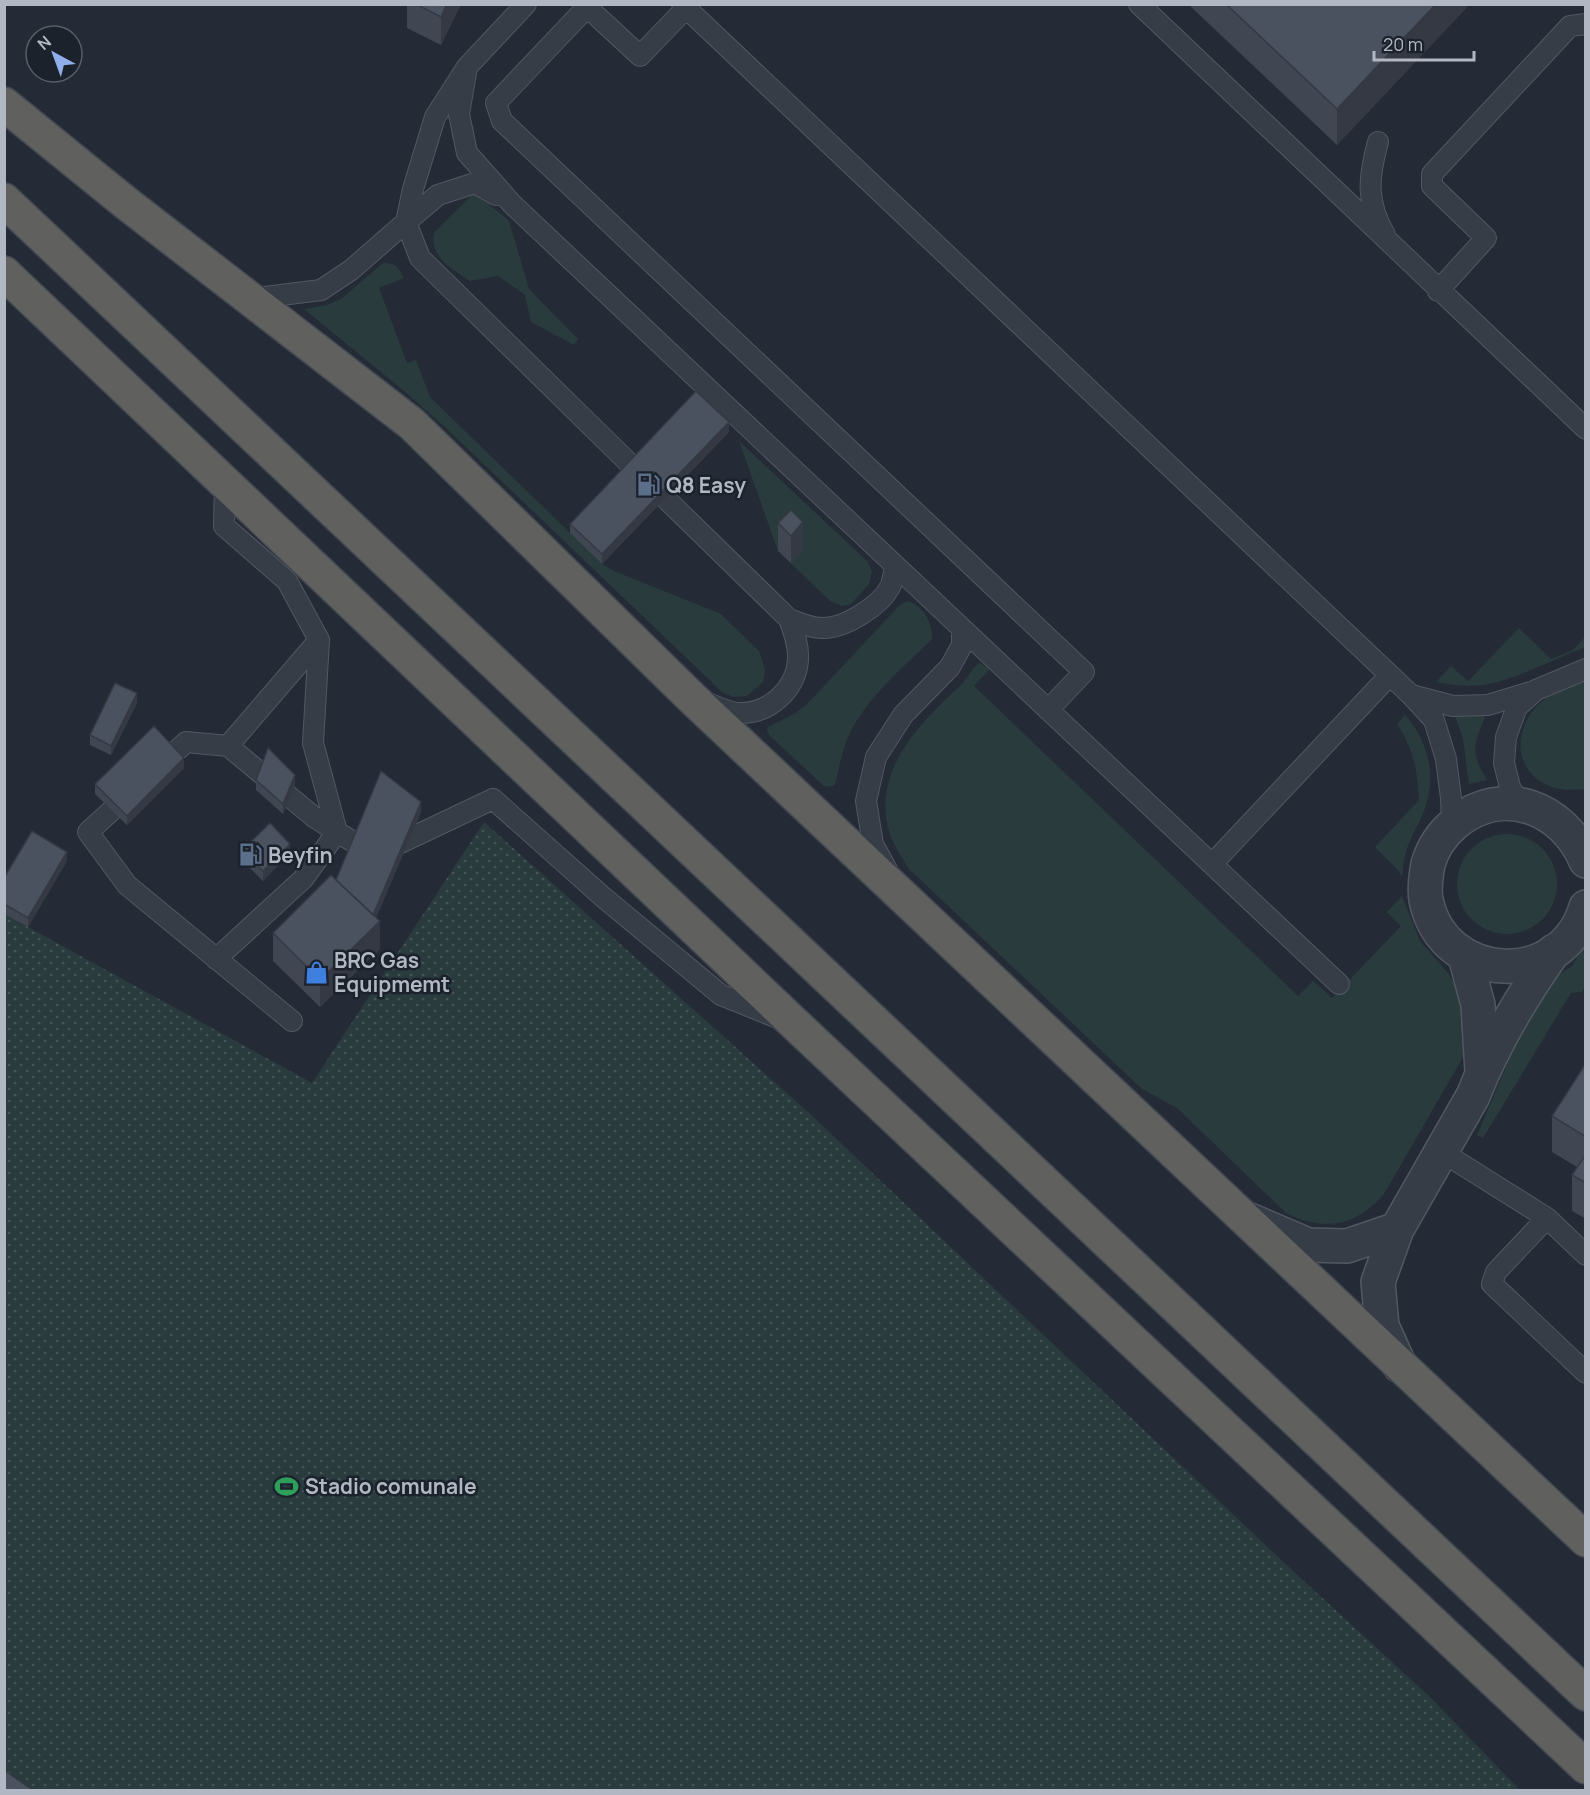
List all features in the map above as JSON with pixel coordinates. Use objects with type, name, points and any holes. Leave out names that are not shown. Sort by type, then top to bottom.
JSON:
[{"type":"highway","points":[[4,104],[126,203],[412,424],[692,698],[1583,1539]]},
{"type":"highway","points":[[4,200],[1586,1694]]},
{"type":"highway","points":[[4,273],[796,1025],[1586,1767]]},
{"type":"street","points":[[1586,861],[1576,841],[1573,820],[1521,806],[1495,804],[1466,814],[1452,826],[1436,844],[1430,856],[1426,874],[1426,900],[1437,927],[1454,948],[1485,964],[1516,967],[1539,961],[1563,945],[1573,934],[1586,907]]},
{"type":"street","points":[[1401,1367],[1382,1326],[1378,1282],[1397,1229],[1473,1096],[1482,1072],[1519,1004],[1554,951]]},
{"type":"street","points":[[1466,956],[1478,1005],[1482,1072]]},
{"type":"street","points":[[1242,1216],[1308,1245],[1347,1246],[1397,1229]]},
{"type":"lane","points":[[526,4],[467,67],[435,117],[413,189],[406,222],[420,258],[633,467]]},
{"type":"lane","points":[[1139,4],[1390,246],[1586,429]]},
{"type":"lane","points":[[1048,710],[1084,672],[502,121],[496,103],[587,7],[640,56],[684,6],[1411,695],[1434,720],[1446,759],[1452,826]]},
{"type":"lane","points":[[1438,291],[1486,238],[1432,186],[1432,174],[1570,26],[1586,24]]},
{"type":"lane","points":[[467,67],[459,114],[467,153],[512,204],[1340,984]]},
{"type":"lane","points":[[1378,142],[1371,166],[1370,195],[1379,224],[1390,246]]},
{"type":"lane","points":[[249,299],[321,290],[351,270],[438,195],[475,183],[512,204]]},
{"type":"lane","points":[[225,484],[224,526],[286,581],[319,640],[313,743],[337,832]]},
{"type":"lane","points":[[665,498],[789,619],[804,625],[824,628],[849,622],[875,604],[890,587],[895,565]]},
{"type":"lane","points":[[692,698],[740,714],[771,706],[789,688],[798,661],[796,638],[789,619]]},
{"type":"lane","points":[[898,891],[873,844],[866,801],[876,757],[903,715],[950,667],[962,645],[963,629]]},
{"type":"lane","points":[[228,746],[319,640]]},
{"type":"lane","points":[[1411,695],[1453,706],[1488,705],[1536,690],[1586,669]]},
{"type":"lane","points":[[1212,864],[1390,675]]},
{"type":"lane","points":[[1521,806],[1510,787],[1504,763],[1506,737],[1517,707],[1536,690]]},
{"type":"lane","points":[[292,1021],[127,885],[88,832],[186,742],[228,746],[314,817],[375,855],[493,799],[603,897],[721,995],[796,1025]]},
{"type":"lane","points":[[216,959],[303,879],[337,832]]},
{"type":"lane","points":[[1442,1152],[1547,1218],[1586,1255]]},
{"type":"lane","points":[[1547,1218],[1496,1272],[1492,1284],[1586,1373]]},
{"type":"shaded area","points":[[473,194],[480,197],[509,221],[529,289],[578,339],[574,345],[531,322],[525,295],[498,276],[470,281],[439,256],[433,242],[434,233]]},
{"type":"shaded area","points":[[383,263],[396,266],[404,278],[379,288],[407,363],[416,360],[430,397],[602,564],[614,571],[721,614],[759,651],[765,670],[763,682],[747,696],[733,697],[722,692],[447,429],[304,309],[327,305],[341,299]]},
{"type":"shaded area","points":[[739,441],[868,562],[872,572],[869,584],[851,604],[842,606],[830,601],[778,551]]},
{"type":"shaded area","points":[[907,601],[918,606],[926,616],[931,627],[932,639],[865,708],[847,741],[835,785],[824,786],[770,736],[767,731],[768,727],[794,714],[807,704],[900,605]]},
{"type":"shaded area","points":[[1519,628],[1551,659],[1573,650],[1585,637],[1585,647],[1495,683],[1471,686],[1436,682],[1451,666],[1468,681]]},
{"type":"shaded area","points":[[980,663],[990,669],[974,686],[1298,996],[1313,981],[1332,998],[1401,926],[1387,912],[1402,896],[1420,941],[1448,973],[1460,992],[1468,1037],[1462,1059],[1384,1194],[1362,1214],[1351,1220],[1326,1224],[1314,1223],[1286,1213],[1177,1108],[1142,1089],[909,869],[894,844],[888,828],[885,808],[892,771],[900,754],[922,724]]},
{"type":"shaded area","points":[[1585,681],[1585,789],[1554,788],[1536,778],[1524,762],[1521,752],[1522,732],[1531,713],[1542,702],[1555,693]]},
{"type":"shaded area","points":[[1487,712],[1479,732],[1475,753],[1487,780],[1469,784],[1463,739],[1455,716]]},
{"type":"shaded area","points":[[1405,715],[1418,733],[1427,754],[1430,787],[1423,813],[1407,848],[1402,878],[1399,871],[1375,847],[1419,800],[1414,760],[1397,724]]},
{"type":"shaded area","points":[[484,822],[809,1113],[1294,1572],[1430,1697],[1520,1790],[5,1790],[4,914],[312,1083]]},
{"type":"shaded area","points":[[1507,834],[1526,837],[1543,848],[1554,865],[1557,884],[1554,903],[1543,920],[1526,931],[1507,934],[1488,931],[1471,920],[1460,903],[1457,884],[1460,865],[1471,848],[1488,837]]},
{"type":"shaded area","points":[[1585,943],[1585,986],[1582,992],[1571,993],[1483,1138],[1477,1135],[1531,1008],[1542,991],[1572,966]]},
{"type":"building","points":[[416,4],[447,4],[441,17]]},
{"type":"building","points":[[1226,4],[1436,4],[1337,109]]},
{"type":"building","points":[[696,391],[729,422],[602,554],[570,524]]},
{"type":"building","points":[[791,510],[803,522],[791,536],[778,523]]},
{"type":"building","points":[[115,683],[137,693],[111,746],[90,735]]},
{"type":"building","points":[[154,726],[184,758],[127,816],[95,784]]},
{"type":"building","points":[[268,748],[295,775],[283,804],[256,780]]},
{"type":"building","points":[[381,771],[421,802],[373,915],[336,880]]},
{"type":"building","points":[[270,823],[290,844],[263,871],[242,850]]},
{"type":"building","points":[[32,831],[67,852],[28,918],[4,904],[4,878]]},
{"type":"building","points":[[331,875],[380,921],[320,980],[273,933]]},
{"type":"building","points":[[1586,1063],[1586,1137],[1552,1116]]},
{"type":"building","points":[[1586,1154],[1586,1183],[1572,1175]]},
{"type":"building","points":[[4,1770],[34,1791],[4,1791]]},
{"type":"place","name":"Q8 Easy","points":[[648,485]]},
{"type":"place","name":"Beyfin","points":[[250,855]]},
{"type":"place","name":"BRC Gas Equipmemt","points":[[316,972]]},
{"type":"place","name":"Stadio comunale","points":[[287,1486]]}]
